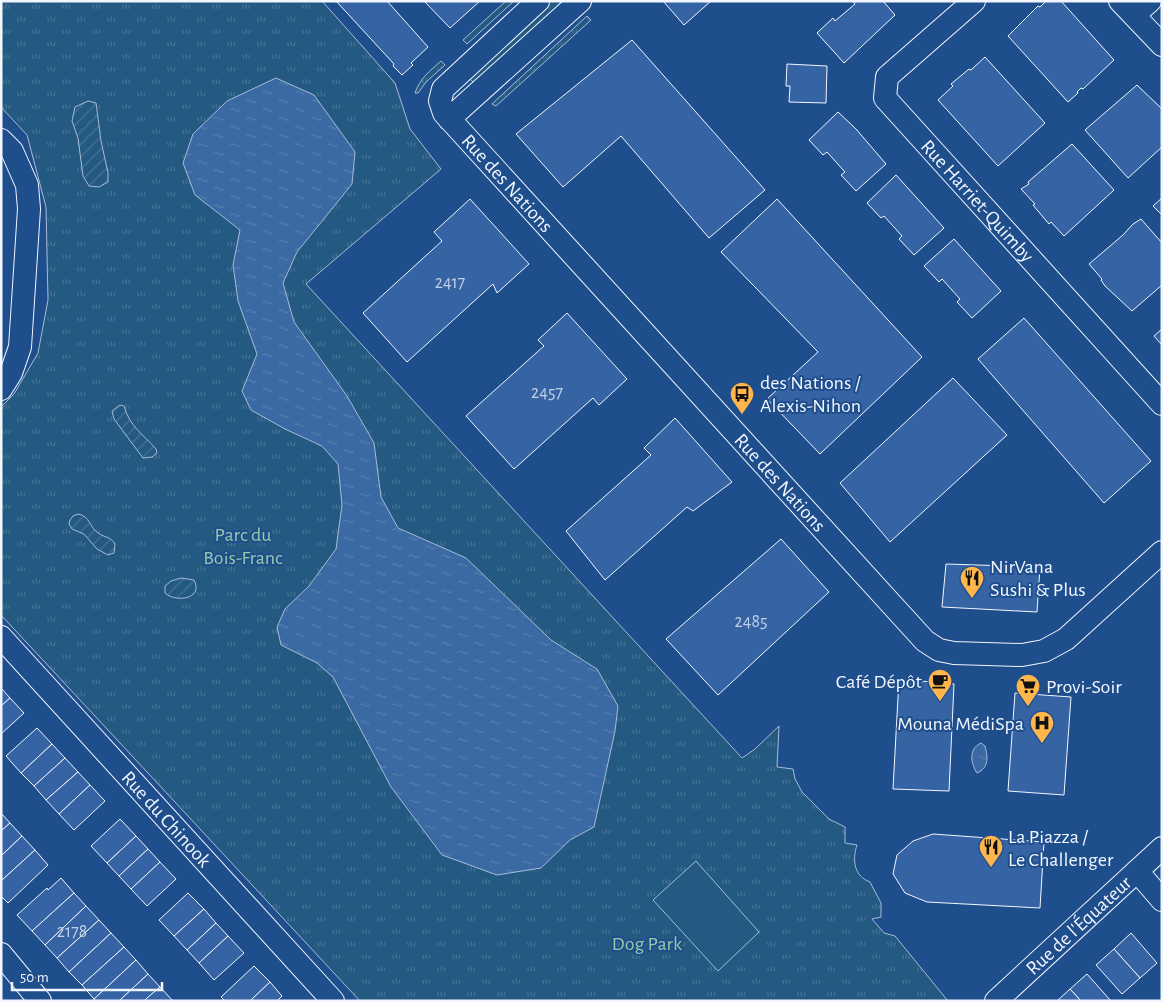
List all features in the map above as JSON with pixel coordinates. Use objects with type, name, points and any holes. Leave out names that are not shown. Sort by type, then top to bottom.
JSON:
[{"type":"street","points":[[538,1],[443,89],[440,95],[441,107],[449,119],[580,1]]},
{"type":"street","name":"Rue Harriet-Quimby","points":[[974,1],[887,78],[885,98],[1162,404]]},
{"type":"street","points":[[1135,6],[1162,45]]},
{"type":"street","name":"Rue des Nations","points":[[449,119],[909,625],[932,647],[947,652],[963,653],[1022,655],[1044,651],[1066,639],[1162,552]]},
{"type":"street","points":[[1,140],[12,151],[27,185],[29,209],[20,347],[11,373],[1,389]]},
{"type":"street","name":"Rue du Chinook","points":[[1,637],[333,1001]]},
{"type":"street","name":"Rue de l'Équateur","points":[[996,1001],[1162,848]]},
{"type":"street","points":[[1137,871],[1162,900]]},
{"type":"street","points":[[1,954],[40,1001]]},
{"type":"green space","name":"Parc du Bois-Franc","points":[[1,1],[322,1],[395,83],[410,129],[441,169],[306,284],[742,758],[755,749],[779,726],[777,767],[793,769],[795,779],[802,792],[829,819],[845,827],[845,843],[857,845],[855,862],[858,872],[870,882],[881,903],[881,917],[872,919],[884,933],[895,936],[948,1001],[360,1001],[1,615],[1,407],[14,394],[38,353],[48,300],[46,207],[27,135],[1,107]]},
{"type":"green space","points":[[506,1],[514,1],[467,44],[463,40]]},
{"type":"green space","points":[[545,1],[572,1],[478,87],[465,74]]},
{"type":"green space","points":[[587,16],[591,20],[496,106],[492,104]]},
{"type":"green space","points":[[441,61],[445,65],[426,82],[418,93],[415,93],[423,79]]},
{"type":"green space","points":[[88,101],[96,103],[108,173],[108,182],[99,187],[89,186],[83,176],[78,138],[72,121],[75,107]]},
{"type":"green space","points":[[120,405],[124,406],[133,425],[156,449],[157,453],[152,457],[143,458],[114,419],[112,411]]},
{"type":"green space","points":[[78,514],[85,517],[98,533],[113,541],[115,544],[114,553],[108,555],[97,549],[84,534],[72,529],[69,524],[70,520]]},
{"type":"green space","points":[[181,578],[194,580],[196,586],[192,595],[176,598],[165,593],[165,586],[171,581]]},
{"type":"green space","points":[[696,861],[759,932],[718,971],[653,900]]},
{"type":"water","points":[[276,78],[314,95],[355,152],[352,184],[297,252],[283,283],[294,322],[347,396],[374,443],[381,497],[398,528],[466,558],[551,640],[597,669],[618,706],[615,731],[594,827],[570,840],[541,868],[497,875],[442,855],[391,787],[333,677],[317,663],[281,645],[277,627],[285,609],[309,586],[336,549],[342,505],[338,464],[322,446],[285,429],[251,410],[242,391],[257,354],[238,301],[233,265],[240,230],[195,195],[183,163],[193,134],[227,101]]},
{"type":"water","points":[[981,743],[985,746],[987,762],[984,768],[977,773],[973,765],[972,753]]},
{"type":"building","points":[[336,1],[387,1],[428,47],[411,63],[413,65],[402,75]]},
{"type":"building","points":[[424,1],[480,1],[450,28]]},
{"type":"building","points":[[663,1],[711,1],[684,25]]},
{"type":"building","points":[[853,1],[883,1],[895,15],[844,63],[817,33],[833,18],[835,21],[855,4]]},
{"type":"building","points":[[1046,1],[1061,1],[1114,60],[1083,89],[1081,88],[1068,102],[1008,36],[1038,6],[1040,7]]},
{"type":"building","points":[[632,40],[765,190],[709,238],[621,136],[563,187],[516,134]]},
{"type":"building","points":[[985,57],[1045,123],[998,166],[938,100],[953,86],[951,84]]},
{"type":"building","points":[[787,64],[827,66],[826,103],[789,102],[790,86],[786,86]]},
{"type":"building","points":[[1137,85],[1162,109],[1162,147],[1128,178],[1085,130]]},
{"type":"building","points":[[838,112],[856,129],[886,164],[856,191],[841,175],[845,172],[827,152],[823,155],[809,140]]},
{"type":"building","points":[[1072,144],[1114,190],[1064,236],[1051,222],[1049,224],[1033,205],[1035,204],[1021,189],[1029,184],[1028,182]]},
{"type":"building","points":[[896,175],[944,228],[914,255],[899,239],[902,236],[884,216],[881,218],[867,203]]},
{"type":"building","points":[[1162,198],[1162,215],[1153,206]]},
{"type":"building","points":[[470,199],[529,264],[497,293],[493,284],[407,362],[363,313],[442,241],[434,232]]},
{"type":"building","points":[[777,199],[922,357],[820,454],[767,399],[818,352],[721,252]]},
{"type":"building","points":[[1141,219],[1162,243],[1162,285],[1132,311],[1105,286],[1102,279],[1089,264]]},
{"type":"building","points":[[954,239],[1001,291],[972,318],[957,302],[960,299],[942,279],[939,282],[924,266]]},
{"type":"building","points":[[567,313],[627,379],[599,405],[593,398],[514,469],[466,416],[544,346],[538,340]]},
{"type":"building","points":[[1024,318],[1151,461],[1104,503],[978,359]]},
{"type":"building","points":[[1162,329],[1162,345],[1154,336]]},
{"type":"building","points":[[953,378],[1007,435],[890,542],[840,483]]},
{"type":"building","points":[[675,418],[732,482],[693,511],[687,507],[605,580],[566,531],[651,455],[644,448]]},
{"type":"building","points":[[781,539],[829,592],[718,695],[666,639]]},
{"type":"building","points":[[946,564],[1040,567],[1037,612],[942,607]]},
{"type":"building","points":[[899,679],[954,684],[949,791],[893,789]]},
{"type":"building","points":[[1,688],[10,698],[1,706]]},
{"type":"building","points":[[1015,693],[1071,697],[1064,795],[1008,791]]},
{"type":"building","points":[[10,698],[24,713],[1,734],[1,706]]},
{"type":"building","points":[[37,728],[52,744],[21,773],[6,756]]},
{"type":"building","points":[[52,744],[65,758],[34,786],[21,773]]},
{"type":"building","points":[[65,758],[78,772],[46,800],[34,786]]},
{"type":"building","points":[[78,772],[90,785],[59,814],[46,800]]},
{"type":"building","points":[[90,785],[105,801],[74,830],[59,814]]},
{"type":"building","points":[[1,813],[10,823],[1,831]]},
{"type":"building","points":[[120,819],[136,836],[107,863],[91,846]]},
{"type":"building","points":[[10,823],[22,836],[1,856],[1,831]]},
{"type":"building","points":[[933,834],[1044,842],[1040,908],[927,902],[905,893],[893,874],[897,855],[913,841]]},
{"type":"building","points":[[22,836],[35,850],[1,881],[1,856]]},
{"type":"building","points":[[136,836],[148,849],[119,876],[107,863]]},
{"type":"building","points":[[148,849],[160,862],[131,889],[119,876]]},
{"type":"building","points":[[35,850],[48,865],[8,903],[1,896],[1,881]]},
{"type":"building","points":[[160,862],[176,879],[147,906],[131,889]]},
{"type":"building","points":[[61,878],[74,893],[32,931],[17,915]]},
{"type":"building","points":[[74,893],[86,906],[45,945],[32,931]]},
{"type":"building","points":[[188,893],[204,909],[174,936],[159,920]]},
{"type":"building","points":[[86,906],[99,920],[57,958],[45,945]]},
{"type":"building","points":[[204,909],[216,923],[187,950],[174,936]]},
{"type":"building","points":[[99,920],[111,933],[69,972],[57,958]]},
{"type":"building","points":[[216,923],[228,936],[199,963],[187,950]]},
{"type":"building","points":[[111,933],[124,947],[82,985],[69,972]]},
{"type":"building","points":[[1131,933],[1157,963],[1140,978],[1114,949]]},
{"type":"building","points":[[228,936],[244,953],[214,980],[199,963]]},
{"type":"building","points":[[124,947],[136,960],[94,999],[82,985]]},
{"type":"building","points":[[1114,949],[1140,978],[1122,994],[1096,965]]},
{"type":"building","points":[[136,960],[148,974],[119,1001],[96,1001],[94,999]]},
{"type":"building","points":[[254,966],[270,982],[250,1001],[225,1001],[221,997]]},
{"type":"building","points":[[148,974],[160,987],[144,1001],[119,1001]]},
{"type":"building","points":[[1087,974],[1111,1001],[1081,1001],[1070,989]]},
{"type":"building","points":[[270,982],[282,996],[277,1001],[250,1001]]},
{"type":"building","points":[[160,987],[173,1001],[144,1001],[147,998]]},
{"type":"building","points":[[1070,989],[1081,1001],[1057,1001]]},
{"type":"place","name":"des Nations / Alexis-Nihon","points":[[742,415]]},
{"type":"place","name":"NirVana Sushi & Plus","points":[[972,599]]},
{"type":"place","name":"Café Dépôt","points":[[940,702]]},
{"type":"place","name":"Provi-Soir","points":[[1028,707]]},
{"type":"place","name":"Mouna MédiSpa","points":[[1042,744]]},
{"type":"place","name":"La Piazza / Le Challenger","points":[[991,868]]},
{"type":"park label","name":"Dog Park","points":[[647,943]]}]
